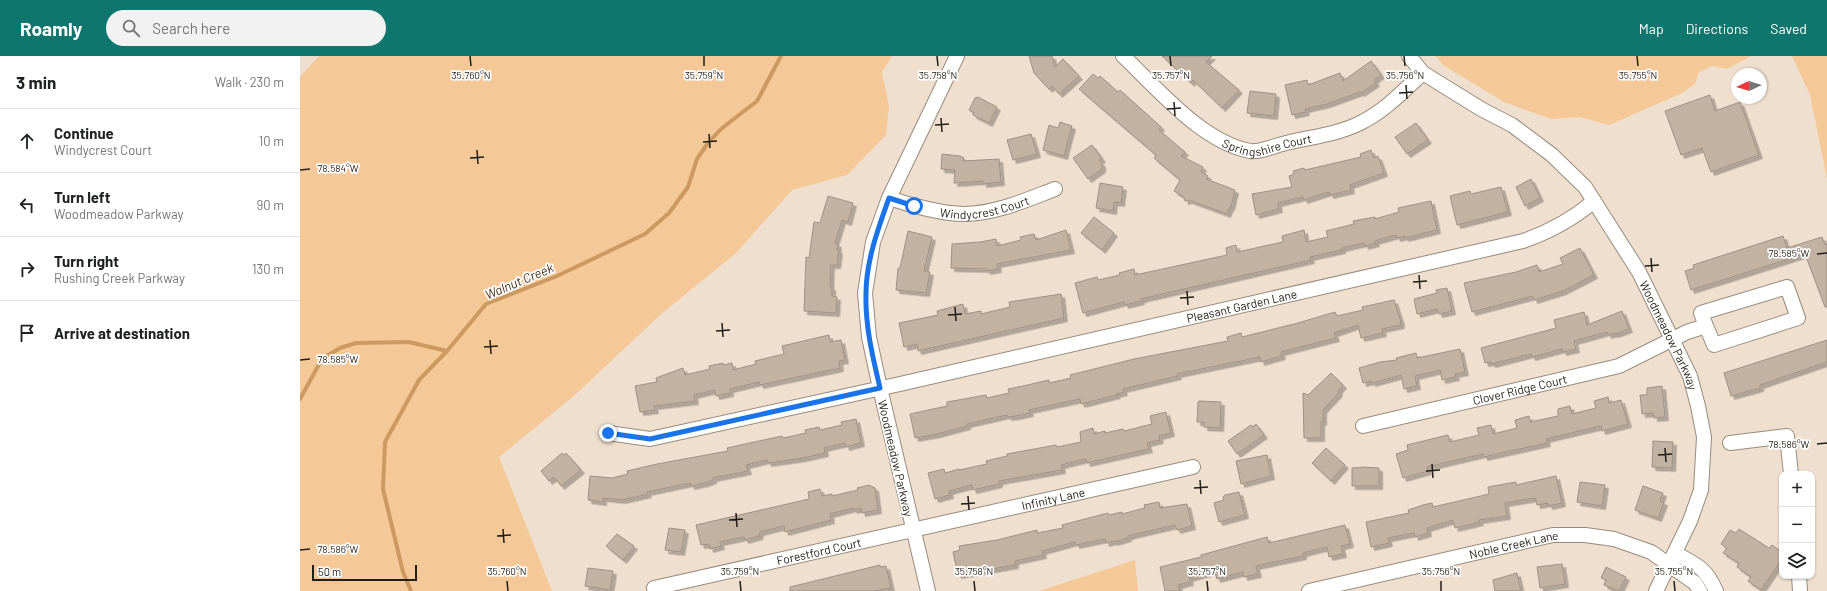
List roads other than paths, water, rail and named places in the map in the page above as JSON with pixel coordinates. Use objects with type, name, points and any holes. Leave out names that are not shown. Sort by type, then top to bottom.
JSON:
[{"type":"street","name":"Woodmeadow Parkway","points":[[928,591],[869,337],[866,293],[873,242],[889,198],[957,56]]},
{"type":"street","name":"Springshire Court","points":[[1123,56],[1174,104],[1207,132],[1232,145],[1252,152],[1336,132],[1364,122],[1383,110],[1423,74]]},
{"type":"street","name":"Woodmeadow Parkway","points":[[1409,56],[1423,74],[1481,109],[1512,125],[1552,155],[1585,188],[1639,272],[1690,376],[1704,437],[1701,490],[1690,521],[1656,591]]},
{"type":"street","name":"Windycrest Court","points":[[889,198],[914,206],[963,214],[1007,207],[1055,189]]},
{"type":"street","name":"Pleasant Garden Lane","points":[[608,433],[650,439],[1522,241],[1543,234],[1579,213],[1594,201]]},
{"type":"street","points":[[1787,287],[1798,318],[1714,345],[1706,326],[1701,312],[1787,287]]},
{"type":"street","name":"Clover Ridge Court","points":[[1364,426],[1619,366],[1687,332],[1706,326]]},
{"type":"street","points":[[1730,443],[1787,436],[1790,471]]},
{"type":"street","name":"Infinity Lane","points":[[913,531],[1193,467]]},
{"type":"street","name":"Forestford Court","points":[[654,588],[913,531]]},
{"type":"street","name":"Noble Creek Lane","points":[[1309,591],[1358,586],[1553,535],[1585,535],[1614,539],[1672,559]]},
{"type":"street","points":[[1672,559],[1695,583],[1700,591]]},
{"type":"street","points":[[1672,559],[1703,569],[1709,575],[1716,591]]},
{"type":"street","points":[[1799,579],[1800,591]]},
{"type":"waterway","name":"Walnut Creek","points":[[411,591],[403,572],[383,489],[385,442],[419,380],[447,351],[486,304],[557,276],[645,234],[669,213],[688,187],[697,159],[708,143],[721,129],[757,101],[781,56]]},
{"type":"waterway","points":[[300,399],[322,359],[340,348],[356,343],[409,342],[447,351]]}]
